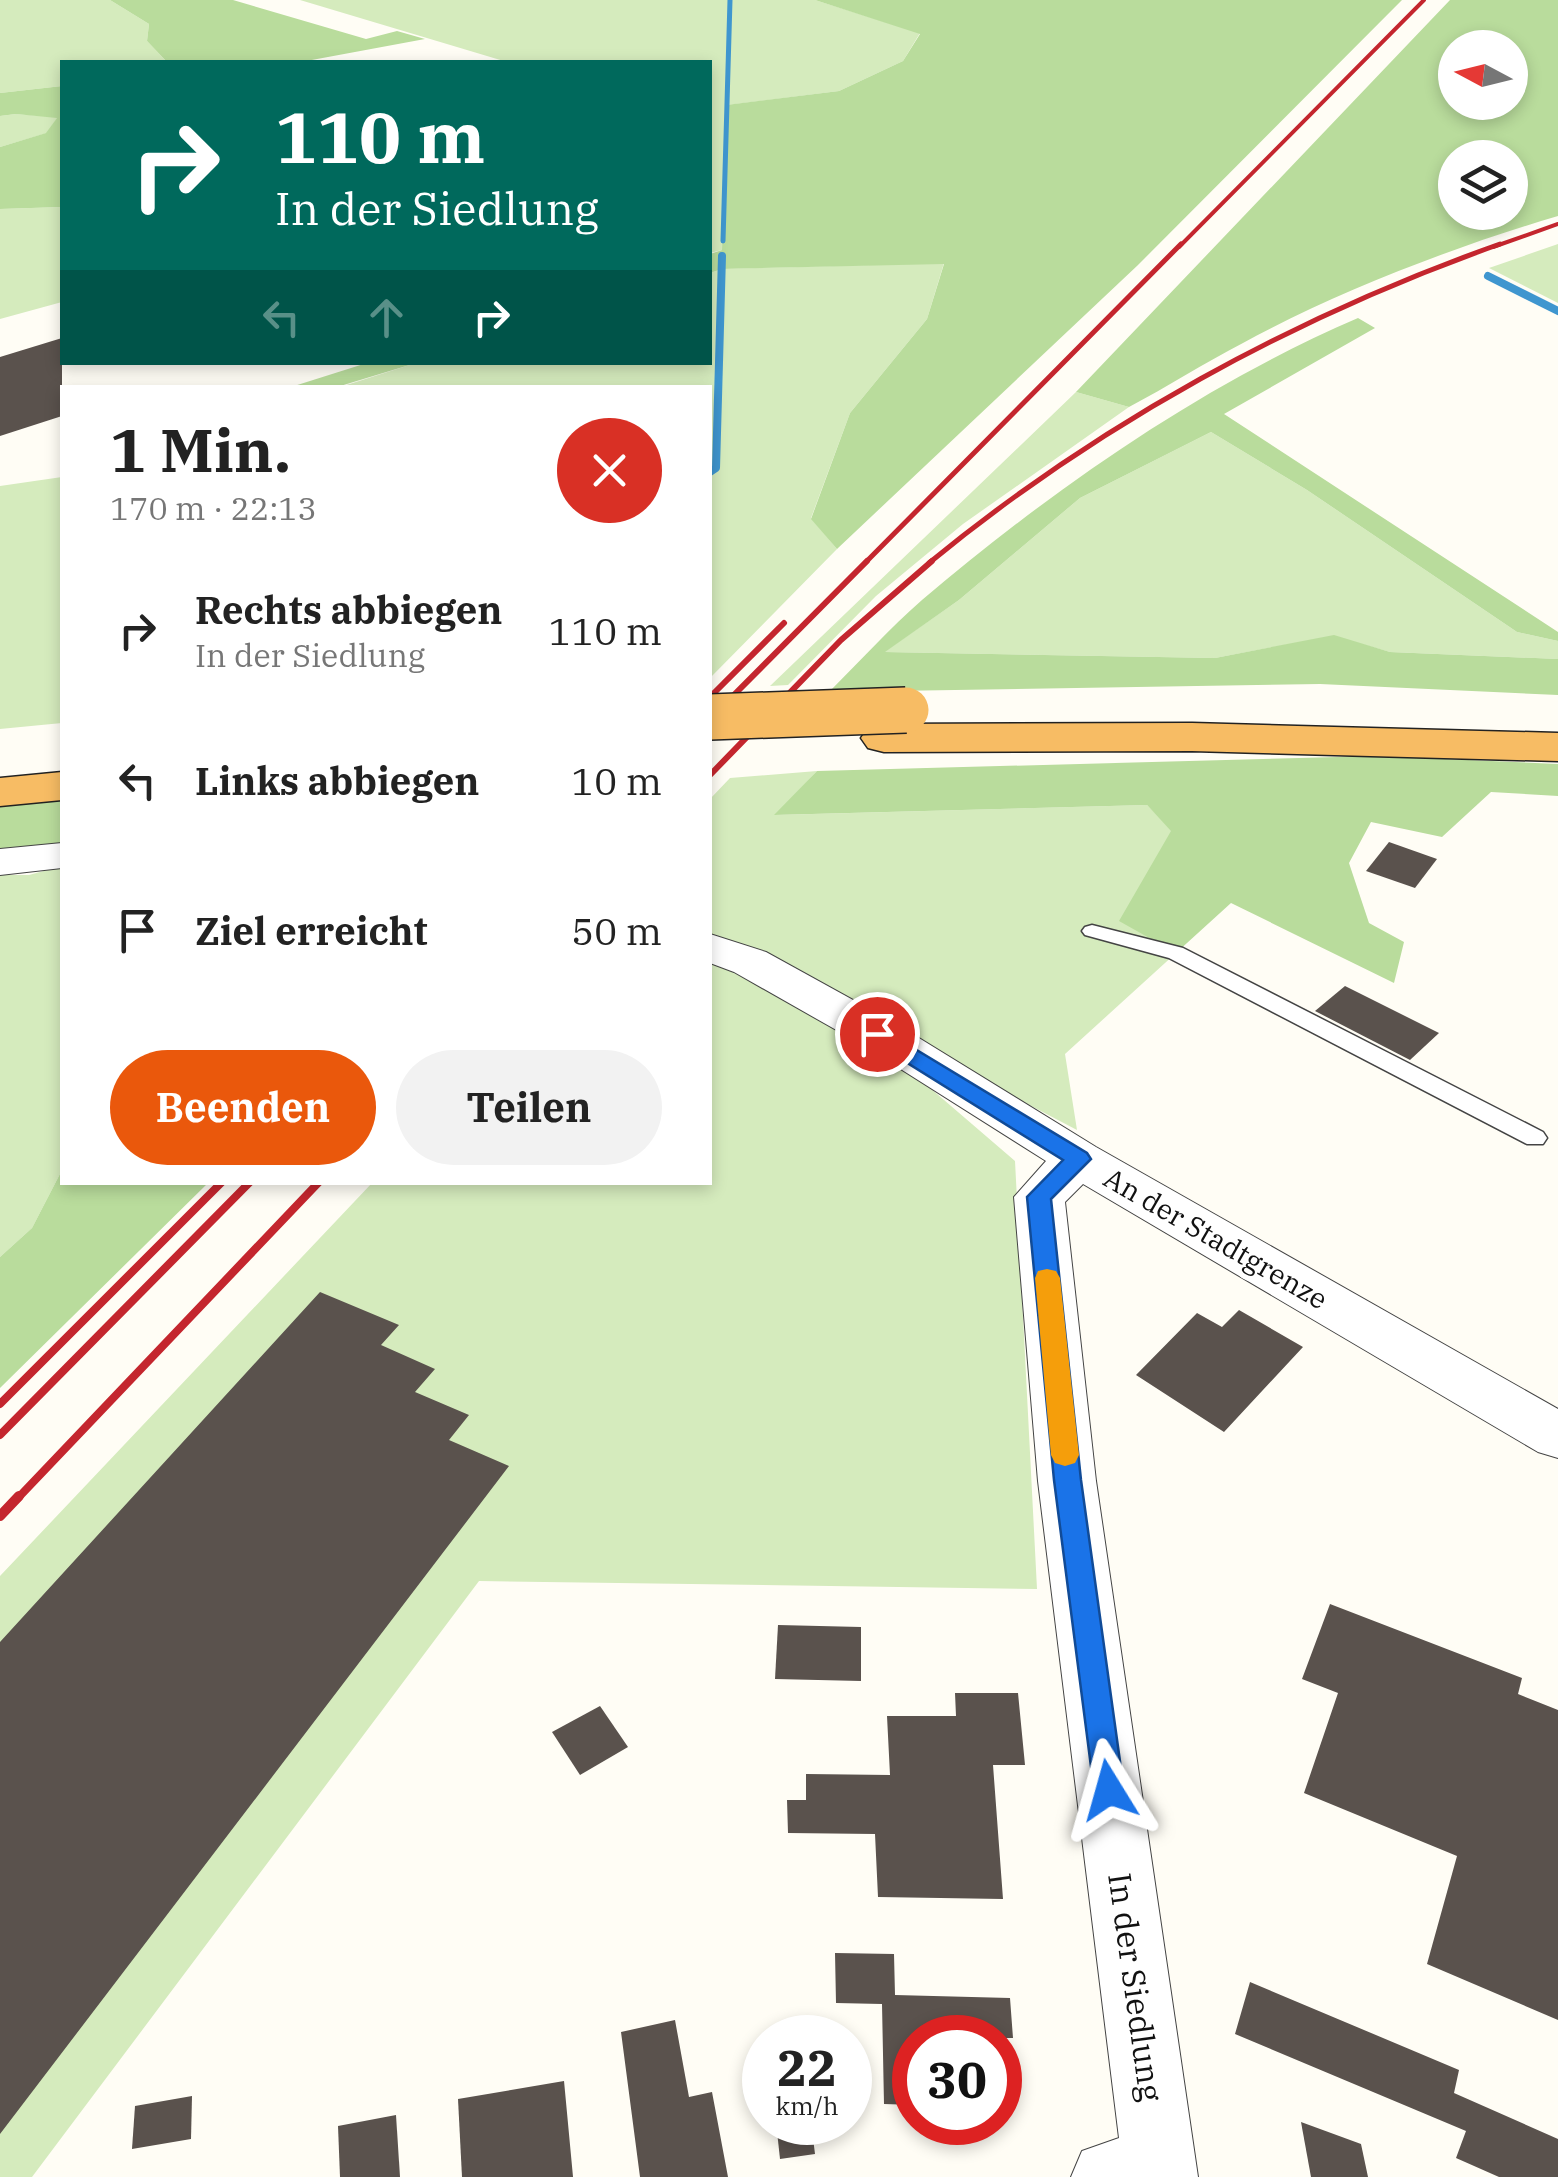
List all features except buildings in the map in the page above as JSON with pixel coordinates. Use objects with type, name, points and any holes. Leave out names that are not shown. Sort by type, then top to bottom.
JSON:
[{"type":"highway","points":[[712,746],[895,724],[1193,709],[1558,718]]},
{"type":"highway","points":[[712,717],[1558,747]]},
{"type":"highway","points":[[0,763],[60,757]]},
{"type":"highway","points":[[0,792],[60,786]]},
{"type":"street","points":[[0,862],[60,856]]},
{"type":"street","name":"An der Stadtgrenze","points":[[712,949],[750,962],[877,1034],[1079,1159],[1558,1436]]},
{"type":"street","name":"In der Siedlung","points":[[1079,1159],[1039,1197],[1143,2174]]},
{"type":"lane","points":[[1092,931],[1176,953],[1535,1138]]},
{"type":"green space","points":[[0,0],[110,0],[149,24],[147,41],[165,60],[60,60],[60,86],[0,93]]},
{"type":"green space","points":[[110,0],[233,0],[366,39],[397,31],[425,39],[312,60],[165,60],[147,41],[149,24]]},
{"type":"green space","points":[[300,0],[815,0],[920,33],[903,61],[839,91],[727,105],[722,250],[712,252],[712,60],[500,60]]},
{"type":"green space","points":[[815,0],[1402,0],[1138,265],[837,549],[811,519],[850,413],[927,319],[944,264],[712,272],[712,253],[722,250],[726,105],[839,91],[903,61],[920,34]]},
{"type":"green space","points":[[1450,0],[1558,0],[1558,216],[1528,225],[1528,140],[1438,140],[1438,230],[1514,230],[1438,256],[1317,306],[1129,407],[1076,392]]},
{"type":"green space","points":[[60,86],[60,207],[0,209],[0,147],[46,133],[57,118],[0,116],[0,93]]},
{"type":"green space","points":[[0,116],[58,117],[47,133],[0,147]]},
{"type":"green space","points":[[60,207],[60,303],[0,319],[0,209]]},
{"type":"green space","points":[[1558,244],[1558,303],[1489,268]]},
{"type":"green space","points":[[944,263],[927,319],[850,413],[811,518],[837,549],[712,676],[712,385],[346,385],[410,365],[712,365],[712,272]]},
{"type":"green space","points":[[1358,318],[1375,328],[1224,414],[1558,632],[1558,641],[1517,632],[1307,490],[1211,432],[1080,498],[959,600],[885,652],[1215,658],[1334,635],[1390,652],[1558,659],[1558,695],[1320,684],[829,692],[922,600],[1076,480],[1242,375]]},
{"type":"green space","points":[[361,365],[409,365],[344,385],[297,385]]},
{"type":"green space","points":[[1076,392],[1129,407],[963,524],[876,596],[788,685],[770,686]]},
{"type":"green space","points":[[1211,432],[1307,490],[1517,632],[1558,641],[1558,659],[1390,652],[1333,636],[1215,658],[884,652],[959,600],[1080,498]]},
{"type":"green space","points":[[60,477],[60,723],[0,729],[0,486]]},
{"type":"green space","points":[[1376,756],[1558,764],[1558,796],[1491,792],[1442,837],[1371,822],[1349,863],[1369,923],[1404,942],[1394,983],[1231,903],[1176,953],[1119,921],[1171,831],[1147,805],[774,815],[817,771]]},
{"type":"green space","points":[[817,771],[776,815],[1147,805],[1172,831],[1176,953],[1065,1054],[1077,1130],[712,938],[712,797],[730,778]]},
{"type":"green space","points":[[60,798],[60,846],[0,852],[0,804]]},
{"type":"green space","points":[[60,867],[60,1174],[32,1228],[0,1257],[0,875],[29,875]]},
{"type":"green space","points":[[712,962],[736,971],[901,1063],[1015,1161],[1037,1589],[479,1581],[32,2177],[0,2177],[0,1576],[370,1185],[712,1185]]},
{"type":"green space","points":[[60,1174],[60,1185],[206,1185],[0,1388],[0,1257],[32,1228]]},
{"type":"waterway","points":[[723,241],[730,0]]},
{"type":"waterway","points":[[712,471],[716,468],[722,256]]},
{"type":"waterway","points":[[1488,276],[1558,311]]},
{"type":"railway","points":[[1179,247],[1424,0]]},
{"type":"railway","points":[[1493,247],[1558,224]]},
{"type":"railway","points":[[865,563],[1181,244]]},
{"type":"railway","points":[[929,563],[1061,465],[1201,379],[1348,305],[1500,244]]},
{"type":"railway","points":[[712,717],[867,561]]},
{"type":"railway","points":[[712,773],[841,640],[932,561]]},
{"type":"railway","points":[[712,695],[784,623]]},
{"type":"railway","points":[[0,1404],[219,1185]]},
{"type":"railway","points":[[0,1435],[247,1185]]},
{"type":"railway","points":[[17,1499],[316,1185]]},
{"type":"railway","points":[[0,1516],[19,1496]]},
{"type":"slow traffic","points":[[1047,1278],[1065,1455]]},
{"type":"route","points":[[877,1034],[1079,1159],[1039,1197],[1068,1480],[1109,1790]]}]
